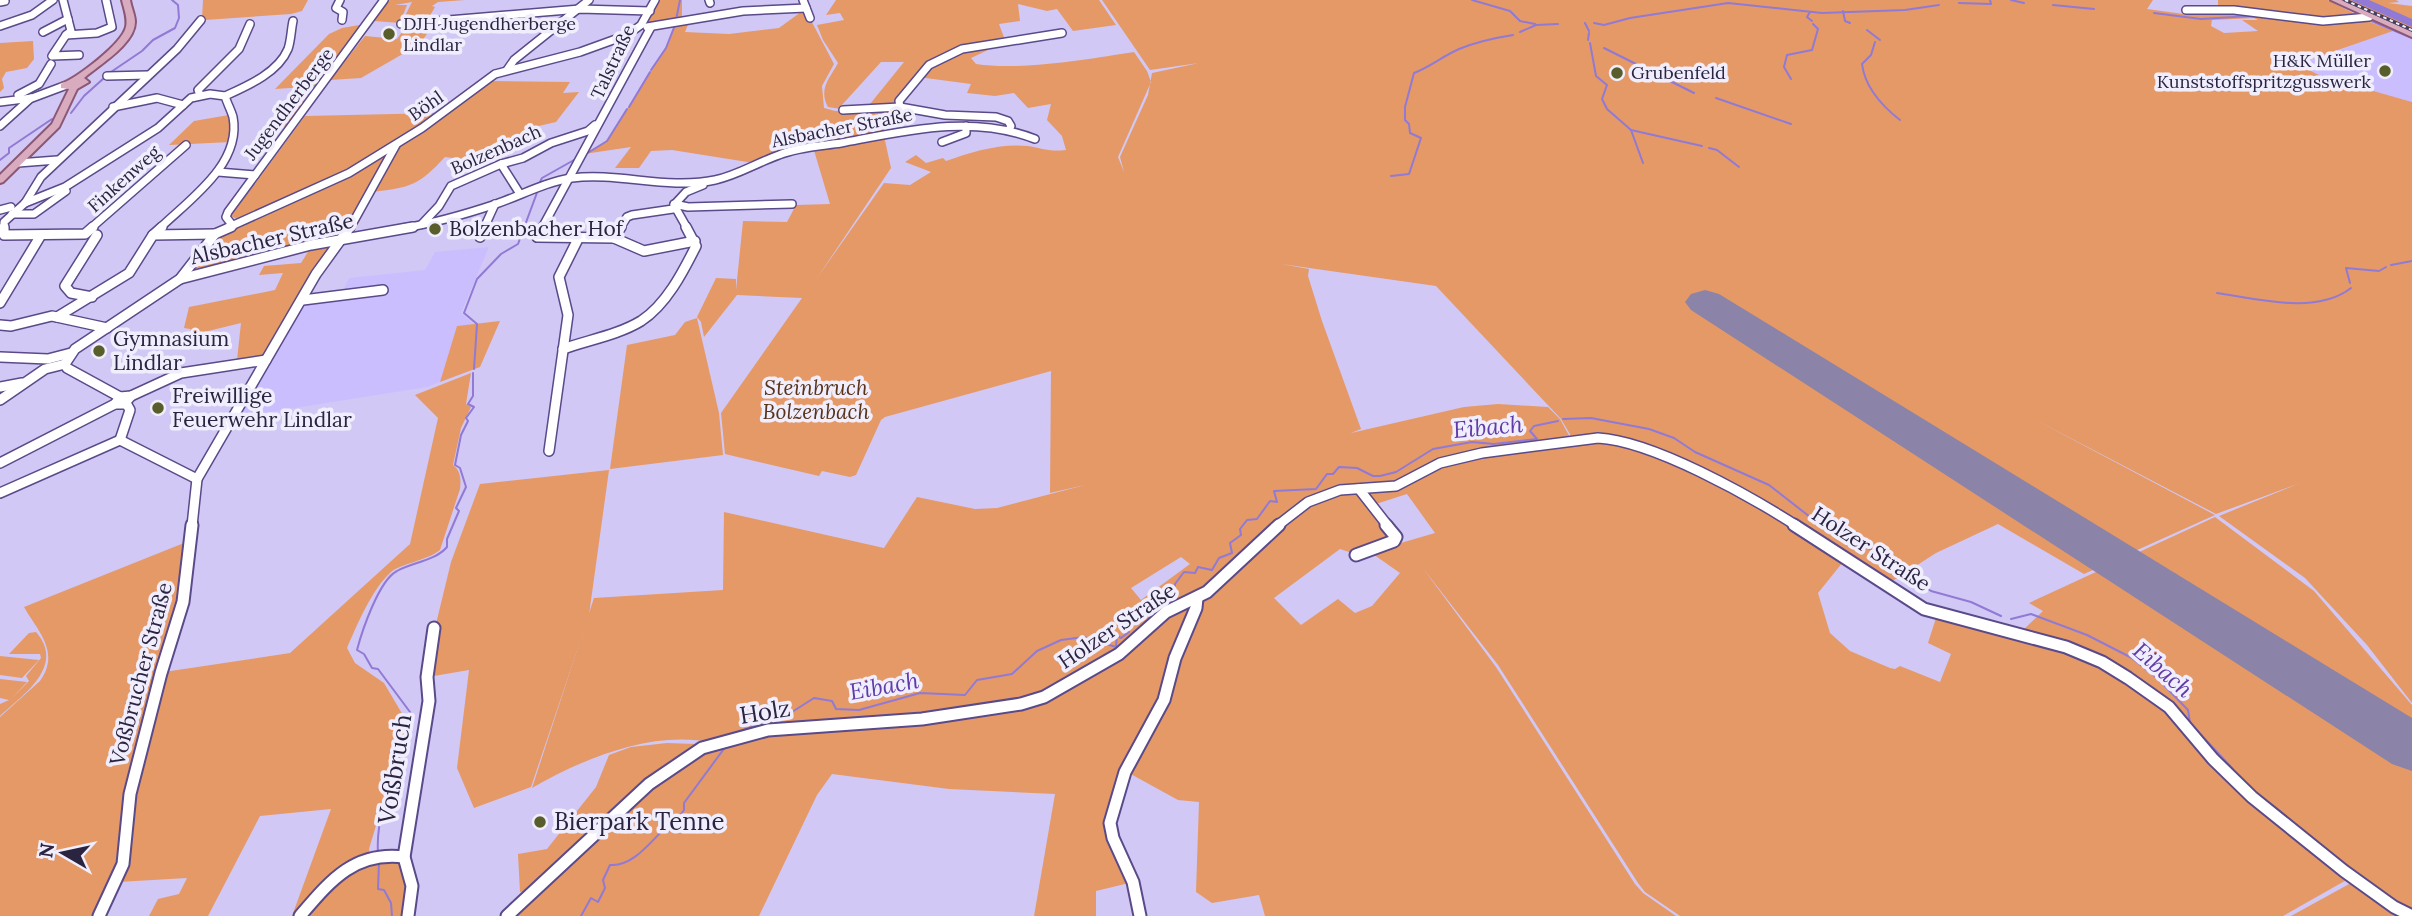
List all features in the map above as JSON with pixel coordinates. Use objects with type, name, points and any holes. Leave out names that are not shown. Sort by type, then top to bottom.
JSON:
[{"type":"main road","points":[[0,180],[56,125],[72,84],[130,31],[126,0]]},
{"type":"main road","points":[[2335,0],[2369,18],[2412,35]]},
{"type":"street","points":[[4,25],[32,15],[53,0]]},
{"type":"street","points":[[63,0],[71,31],[52,56],[79,55]]},
{"type":"street","points":[[66,35],[97,33],[112,27],[106,0]]},
{"type":"street","points":[[340,0],[336,8],[343,18],[353,15]]},
{"type":"street","name":"Jugendherberge","points":[[233,226],[226,218],[384,0]]},
{"type":"street","points":[[507,70],[514,60],[589,0]]},
{"type":"street","name":"Talstraße","points":[[576,237],[537,237],[597,124],[611,107],[636,49],[651,27],[640,26],[655,0]]},
{"type":"street","points":[[803,0],[810,18]]},
{"type":"street","points":[[741,2],[743,11]]},
{"type":"street","points":[[651,27],[743,11],[806,8]]},
{"type":"street","points":[[401,24],[580,9],[650,11]]},
{"type":"street","points":[[2186,9],[2235,10],[2323,21],[2369,18]]},
{"type":"street","points":[[1,35],[7,12]]},
{"type":"street","points":[[43,32],[68,19]]},
{"type":"street","points":[[25,202],[41,177],[57,160],[177,48],[201,20]]},
{"type":"street","points":[[11,210],[65,187],[158,128],[183,105],[200,95],[225,96],[261,76],[281,59],[288,47],[293,21]]},
{"type":"street","points":[[200,95],[198,90],[239,49],[250,24]]},
{"type":"street","name":"Böhl","points":[[215,234],[335,181],[396,145],[489,78],[507,70],[591,49],[620,38],[640,26]]},
{"type":"street","points":[[900,107],[898,101],[933,62],[968,47],[1062,33]]},
{"type":"street","points":[[0,99],[35,88],[44,79],[51,64]]},
{"type":"street","points":[[107,76],[149,75]]},
{"type":"street","points":[[0,99],[32,97],[72,84]]},
{"type":"street","points":[[57,317],[129,273],[153,235],[218,172],[234,142],[233,113],[225,96]]},
{"type":"street","points":[[0,126],[32,97]]},
{"type":"street","points":[[113,107],[157,98],[183,105]]},
{"type":"street","points":[[843,110],[900,107],[945,115],[996,117],[1008,121],[1011,126],[1009,130]]},
{"type":"street","name":"Bolzenbach","points":[[422,225],[439,206],[451,186],[501,164],[523,158],[551,143],[587,131],[597,124]]},
{"type":"street","points":[[942,142],[967,133],[965,126]]},
{"type":"street","name":"Alsbacher Straße","points":[[180,279],[343,240],[422,225],[495,204],[548,183],[568,179],[597,175],[620,180],[660,182],[711,180],[742,173],[770,157],[800,149],[869,139],[908,130],[965,126],[1009,130],[1035,139]]},
{"type":"street","name":"Finkenweg","points":[[11,210],[2,226],[4,235],[78,236],[92,230],[122,200],[186,145]]},
{"type":"street","points":[[120,440],[197,479],[316,274],[343,240],[396,145]]},
{"type":"street","points":[[19,163],[57,160]]},
{"type":"street","points":[[501,164],[520,194]]},
{"type":"street","points":[[218,172],[255,175]]},
{"type":"street","points":[[0,210],[34,214],[81,180]]},
{"type":"street","points":[[674,207],[682,194],[711,180]]},
{"type":"street","points":[[480,237],[495,204]]},
{"type":"street","points":[[614,237],[627,217],[674,207],[792,204]]},
{"type":"street","points":[[563,349],[632,324],[651,313],[687,266],[696,246],[674,207]]},
{"type":"street","points":[[153,235],[215,234]]},
{"type":"street","points":[[0,400],[45,369],[67,359],[107,328],[180,279],[215,234]]},
{"type":"street","points":[[0,303],[41,235]]},
{"type":"street","points":[[92,297],[71,293],[65,286],[97,235]]},
{"type":"street","points":[[549,451],[567,304],[558,282],[577,241],[576,237],[614,237],[644,251],[695,241]]},
{"type":"street","points":[[303,299],[383,290]]},
{"type":"street","points":[[0,325],[11,326],[44,317],[57,317],[107,328]]},
{"type":"street","points":[[0,357],[67,359],[123,400],[130,410],[120,440],[0,494]]},
{"type":"street","points":[[45,369],[49,363],[48,359]]},
{"type":"street","points":[[0,463],[181,373],[267,360]]},
{"type":"street","points":[[0,387],[26,383]]},
{"type":"street","name":"Holzer Straße","points":[[1021,704],[1044,697],[1119,654],[1166,612],[1197,598],[1215,585],[1297,509],[1333,493],[1396,486],[1440,463],[1482,453],[1576,440],[1614,439],[1649,450],[1759,502],[1924,609],[2074,650],[2102,662],[2136,682],[2169,707],[2213,759],[2252,797],[2344,871],[2394,907],[2412,916]]},
{"type":"street","name":"Voßbrucher Straße","points":[[99,916],[123,864],[130,794],[161,673],[183,601],[197,479]]},
{"type":"street","points":[[1356,555],[1394,541],[1396,537],[1359,489]]},
{"type":"street","name":"Holzer Straße","points":[[1140,916],[1133,882],[1112,838],[1110,823],[1125,772],[1164,700],[1175,658],[1196,608],[1197,598]]},
{"type":"street","name":"Voßbruch","points":[[408,916],[412,886],[404,857],[429,701],[427,677],[434,628]]},
{"type":"street","name":"Holz","points":[[507,916],[649,784],[695,752],[713,744],[739,736],[832,723],[922,719],[1021,704]]},
{"type":"street","points":[[300,916],[332,880],[351,866],[378,855],[404,857]]},
{"type":"shaded area","points":[[2351,0],[2369,0],[2412,19],[2412,27]]},
{"type":"shaded area","points":[[2393,31],[2412,38],[2412,102],[2321,76],[2296,64]]},
{"type":"shaded area","points":[[489,247],[461,313],[474,324],[457,327],[440,382],[427,387],[238,417],[305,301],[340,297],[349,278],[425,270],[435,252]]},
{"type":"green space","points":[[203,0],[308,0],[302,11],[291,14],[202,20]]},
{"type":"green space","points":[[388,0],[465,0],[438,2],[432,6],[435,7],[428,19],[437,19],[420,44],[361,78],[330,80],[365,36],[397,39],[408,24],[401,24],[412,2],[395,5],[407,5],[400,23],[374,21]]},
{"type":"green space","points":[[656,0],[682,0],[682,19],[642,26]]},
{"type":"green space","name":"Steinbruch Bolzenbach","points":[[836,0],[1099,0],[1116,25],[1073,31],[1057,9],[1047,11],[1018,4],[1020,21],[999,24],[1005,40],[988,46],[988,50],[971,58],[976,64],[1013,66],[1134,52],[1151,81],[1152,73],[1199,63],[1150,70],[1102,0],[2153,0],[2147,9],[2191,15],[2187,10],[2362,19],[2393,31],[2297,64],[2321,76],[2412,102],[2412,703],[2367,645],[2305,578],[2219,516],[2300,483],[2216,514],[2028,416],[2215,515],[2084,574],[1998,524],[1936,553],[1891,582],[1764,502],[1632,443],[1574,441],[1561,419],[1436,286],[1281,264],[1309,269],[1308,276],[1322,321],[1361,429],[1351,433],[1464,407],[1498,404],[1548,407],[1560,419],[1572,441],[1434,463],[1393,484],[1317,496],[1218,579],[1110,656],[1036,698],[713,743],[667,740],[643,743],[596,757],[532,788],[594,598],[723,590],[724,512],[884,548],[917,497],[975,509],[997,508],[1085,485],[1050,493],[1051,371],[885,417],[881,420],[856,475],[850,477],[822,471],[819,476],[725,454],[721,413],[802,298],[737,295],[704,337],[701,322],[697,317],[716,278],[736,279],[736,290],[743,221],[787,222],[796,205],[830,204],[813,147],[760,164],[672,150],[651,151],[639,168],[615,168],[631,147],[584,154],[607,141],[666,47],[675,23],[689,22],[685,32],[729,34],[779,28],[805,9],[834,64],[822,86],[824,108],[835,111],[898,109],[884,136],[891,168],[817,278],[884,183],[910,185],[931,172],[905,162],[916,155],[926,163],[943,158],[946,161],[996,147],[1028,146],[1066,150],[1062,136],[1047,120],[1051,104],[1028,108],[1014,93],[995,96],[967,93],[971,84],[918,77],[896,104],[866,109],[904,62],[881,62],[841,109],[828,107],[825,89],[838,63],[817,25],[844,20],[840,13],[826,15]],"holes":[[[2254,18],[2258,20],[2242,20],[2258,31],[2224,33],[2211,26],[2212,20]],[[1150,84],[1148,95],[1120,157],[1124,172],[1118,157]],[[1181,557],[1190,564],[1141,600],[1131,588]]]},
{"type":"green space","points":[[2218,0],[2328,0],[2361,17],[2322,20],[2218,8]]},
{"type":"green space","points":[[2338,0],[2396,0],[2399,2],[2388,3],[2412,6],[2412,34]]},
{"type":"green space","points":[[365,24],[320,86],[275,89],[329,34],[342,28]]},
{"type":"green space","points":[[33,41],[34,59],[27,68],[6,72],[2,79],[4,88],[0,92],[0,43]]},
{"type":"green space","points":[[488,81],[570,82],[563,93],[579,92],[556,122],[530,128],[513,145],[483,162],[445,157],[420,180],[373,192],[397,146]]},
{"type":"green space","points":[[312,96],[291,126],[267,128],[289,98]]},
{"type":"green space","points":[[439,113],[357,166],[239,220],[231,216],[305,116]]},
{"type":"green space","points":[[229,115],[231,142],[169,145],[194,121]]},
{"type":"green space","points":[[390,152],[343,236],[191,271],[213,239]]},
{"type":"green space","points":[[334,243],[264,355],[237,360],[241,323],[196,334],[184,328],[189,307],[275,290],[283,273],[259,275],[264,266],[301,263],[311,247]]},
{"type":"green space","points":[[697,318],[719,413],[723,455],[610,469],[627,345],[675,335],[685,322]]},
{"type":"green space","points":[[500,321],[480,367],[440,382],[457,326]]},
{"type":"green space","points":[[471,373],[466,404],[471,407],[461,428],[453,465],[460,476],[460,489],[440,550],[395,569],[384,579],[366,608],[347,648],[355,663],[384,683],[407,722],[369,849],[370,854],[296,916],[292,916],[331,809],[260,816],[208,916],[149,916],[158,899],[179,894],[187,878],[118,882],[164,672],[290,653],[410,544],[438,418],[415,395]]},
{"type":"green space","points":[[1597,440],[1631,445],[1763,504],[1843,562],[1818,593],[1830,633],[1850,651],[1890,668],[1900,666],[1940,682],[1951,654],[1928,643],[1937,615],[2063,648],[2149,693],[2212,761],[2350,878],[2283,916],[1680,916],[1645,892],[1638,883],[1498,665],[1422,567],[1496,667],[1635,884],[1643,893],[1676,916],[1265,916],[1259,895],[1212,903],[1196,892],[1199,802],[1178,800],[1127,772],[1206,595],[1304,508],[1336,493],[1358,490],[1395,537],[1352,553],[1340,549],[1274,598],[1301,625],[1338,599],[1355,613],[1372,606],[1400,573],[1370,552],[1435,533],[1407,494],[1376,504],[1366,492],[1398,487],[1431,470],[1480,456]]},
{"type":"green space","points":[[609,470],[589,615],[531,787],[474,808],[457,768],[469,670],[428,677],[435,628],[451,562],[480,484]]},
{"type":"green space","points":[[2215,517],[2314,591],[2412,705],[2412,912],[2401,908],[2242,786],[2144,685],[2021,632],[2043,611],[2029,603]]},
{"type":"green space","points":[[184,543],[183,580],[119,858],[94,916],[0,916],[0,717],[40,681],[48,660],[45,642],[24,607]]},
{"type":"green space","points":[[1186,605],[1193,608],[1161,699],[1108,824],[1129,883],[1096,891],[1096,916],[1034,916],[1055,794],[949,789],[832,774],[817,795],[759,916],[510,916],[649,785],[689,758],[746,736],[914,724],[1064,691]]},
{"type":"green space","points":[[36,632],[44,645],[44,668],[29,689],[0,716],[0,704],[9,700],[0,698],[0,679],[27,682],[11,699],[29,681],[26,676],[41,658],[40,654],[9,654],[29,633]]},
{"type":"green space","points":[[0,656],[39,660],[22,678],[0,675]]},
{"type":"green space","points":[[667,743],[695,744],[699,747],[648,782],[602,819],[526,891],[520,892],[518,854],[547,849],[596,787],[609,755],[631,747]]},
{"type":"green space","points":[[399,860],[405,866],[406,916],[301,916],[361,862]]},
{"type":"green space","points":[[2351,883],[2408,916],[2291,916]]},
{"type":"waterway","points":[[108,74],[142,51],[153,40],[175,28],[179,18],[178,5],[172,0]]},
{"type":"waterway","points":[[676,20],[680,0]]},
{"type":"waterway","points":[[1472,0],[1510,11],[1520,21],[1535,24]]},
{"type":"waterway","points":[[1959,3],[1991,4],[1990,0]]},
{"type":"waterway","points":[[2011,0],[2024,3]]},
{"type":"waterway","points":[[1594,23],[1604,25],[1630,18],[1728,3],[1822,13],[1843,12]]},
{"type":"waterway","points":[[1843,12],[1905,10],[1939,5]]},
{"type":"waterway","points":[[2053,5],[2094,9]]},
{"type":"waterway","points":[[1810,12],[1807,17],[1812,21]]},
{"type":"waterway","points":[[1843,12],[1845,21],[1850,23]]},
{"type":"waterway","points":[[2154,13],[2201,19],[2250,16]]},
{"type":"waterway","points":[[2369,20],[2412,38]]},
{"type":"waterway","points":[[1585,23],[1589,31]]},
{"type":"waterway","points":[[1520,32],[1536,25],[1558,24]]},
{"type":"waterway","points":[[1791,79],[1784,67],[1787,55],[1812,50],[1818,29],[1813,24]]},
{"type":"waterway","points":[[651,70],[666,48],[675,25]]},
{"type":"waterway","points":[[1867,30],[1880,40]]},
{"type":"waterway","points":[[1588,40],[1589,33]]},
{"type":"waterway","points":[[1391,176],[1409,174],[1421,138],[1410,133],[1409,124],[1405,120],[1405,107],[1414,73],[1465,47],[1513,35]]},
{"type":"waterway","points":[[1875,42],[1871,55],[1862,64],[1864,73],[1875,96],[1900,120]]},
{"type":"waterway","points":[[1590,43],[1596,76],[1607,85],[1602,99],[1607,109],[1631,130]]},
{"type":"waterway","points":[[1604,48],[1694,93]]},
{"type":"waterway","points":[[629,107],[650,72]]},
{"type":"waterway","points":[[71,113],[84,96],[104,78]]},
{"type":"waterway","points":[[1716,98],[1791,124]]},
{"type":"waterway","points":[[586,154],[607,141],[627,109]]},
{"type":"waterway","points":[[0,160],[9,153],[9,148],[52,119]]},
{"type":"waterway","points":[[1631,130],[1702,146]]},
{"type":"waterway","points":[[1631,130],[1643,163]]},
{"type":"waterway","points":[[1709,148],[1717,150],[1739,167]]},
{"type":"waterway","points":[[539,184],[542,178],[574,160]]},
{"type":"waterway","points":[[474,369],[477,324],[464,313],[477,279],[501,254],[518,244],[538,190]]},
{"type":"waterway","points":[[2391,265],[2412,261]]},
{"type":"waterway","points":[[2350,283],[2346,268],[2379,271],[2386,267]]},
{"type":"waterway","points":[[2217,293],[2268,301],[2304,303],[2337,296],[2351,288]]},
{"type":"waterway","points":[[378,853],[384,803],[412,719],[410,712],[378,669],[372,668],[364,654],[357,650],[372,607],[390,576],[442,552],[447,547],[447,539],[459,511],[456,508],[466,487],[460,468],[455,465],[461,435],[468,421],[466,418],[474,407],[468,404],[473,396],[473,373]]},
{"type":"waterway","name":"Eibach","points":[[1563,419],[1591,418],[1649,429],[1674,438],[1695,452],[1769,485],[1828,531],[1873,550],[1931,591],[1971,602],[2001,616]]},
{"type":"waterway","name":"Eibach","points":[[735,733],[792,712],[814,698],[832,701],[836,709],[859,710],[920,693],[965,695],[977,680],[1012,674],[1037,651],[1061,640],[1084,637],[1116,647],[1117,636],[1121,638],[1129,632],[1123,627],[1131,622],[1130,615],[1137,615],[1141,607],[1158,597],[1162,600],[1175,589],[1175,584],[1184,572],[1195,573],[1198,567],[1212,570],[1219,558],[1232,553],[1230,543],[1241,535],[1240,529],[1247,520],[1257,519],[1270,501],[1277,502],[1274,491],[1316,489],[1327,474],[1333,474],[1339,467],[1357,468],[1373,476],[1380,476],[1396,472],[1433,449],[1472,442],[1494,444],[1537,439],[1530,431],[1534,426],[1558,421]]},
{"type":"waterway","name":"Eibach","points":[[2011,619],[2031,614],[2087,635],[2132,658],[2158,679],[2188,710],[2190,723],[2233,769]]},
{"type":"waterway","name":"Eibach","points":[[581,916],[591,898],[598,902],[605,888],[603,880],[610,865],[618,865],[632,859],[662,831],[668,832],[684,810],[684,803],[726,746]]},
{"type":"waterway","points":[[379,862],[378,889],[384,890],[391,903],[392,916]]},
{"type":"runway","points":[[1705,302],[2412,747]]},
{"type":"railway","points":[[2345,0],[2412,30]]},
{"type":"place","name":"DJH Jugendherberge Lindlar","points":[[389,34]]},
{"type":"place","name":"H&K Müller Kunststoffspritzgusswerk","points":[[2385,71]]},
{"type":"place","name":"Grubenfeld","points":[[1617,73]]},
{"type":"place","name":"Bolzenbacher Hof","points":[[435,229]]},
{"type":"place","name":"Gymnasium Lindlar","points":[[99,351]]},
{"type":"place","name":"Freiwillige Feuerwehr Lindlar","points":[[158,408]]},
{"type":"place","name":"Bierpark Tenne","points":[[540,822]]}]
